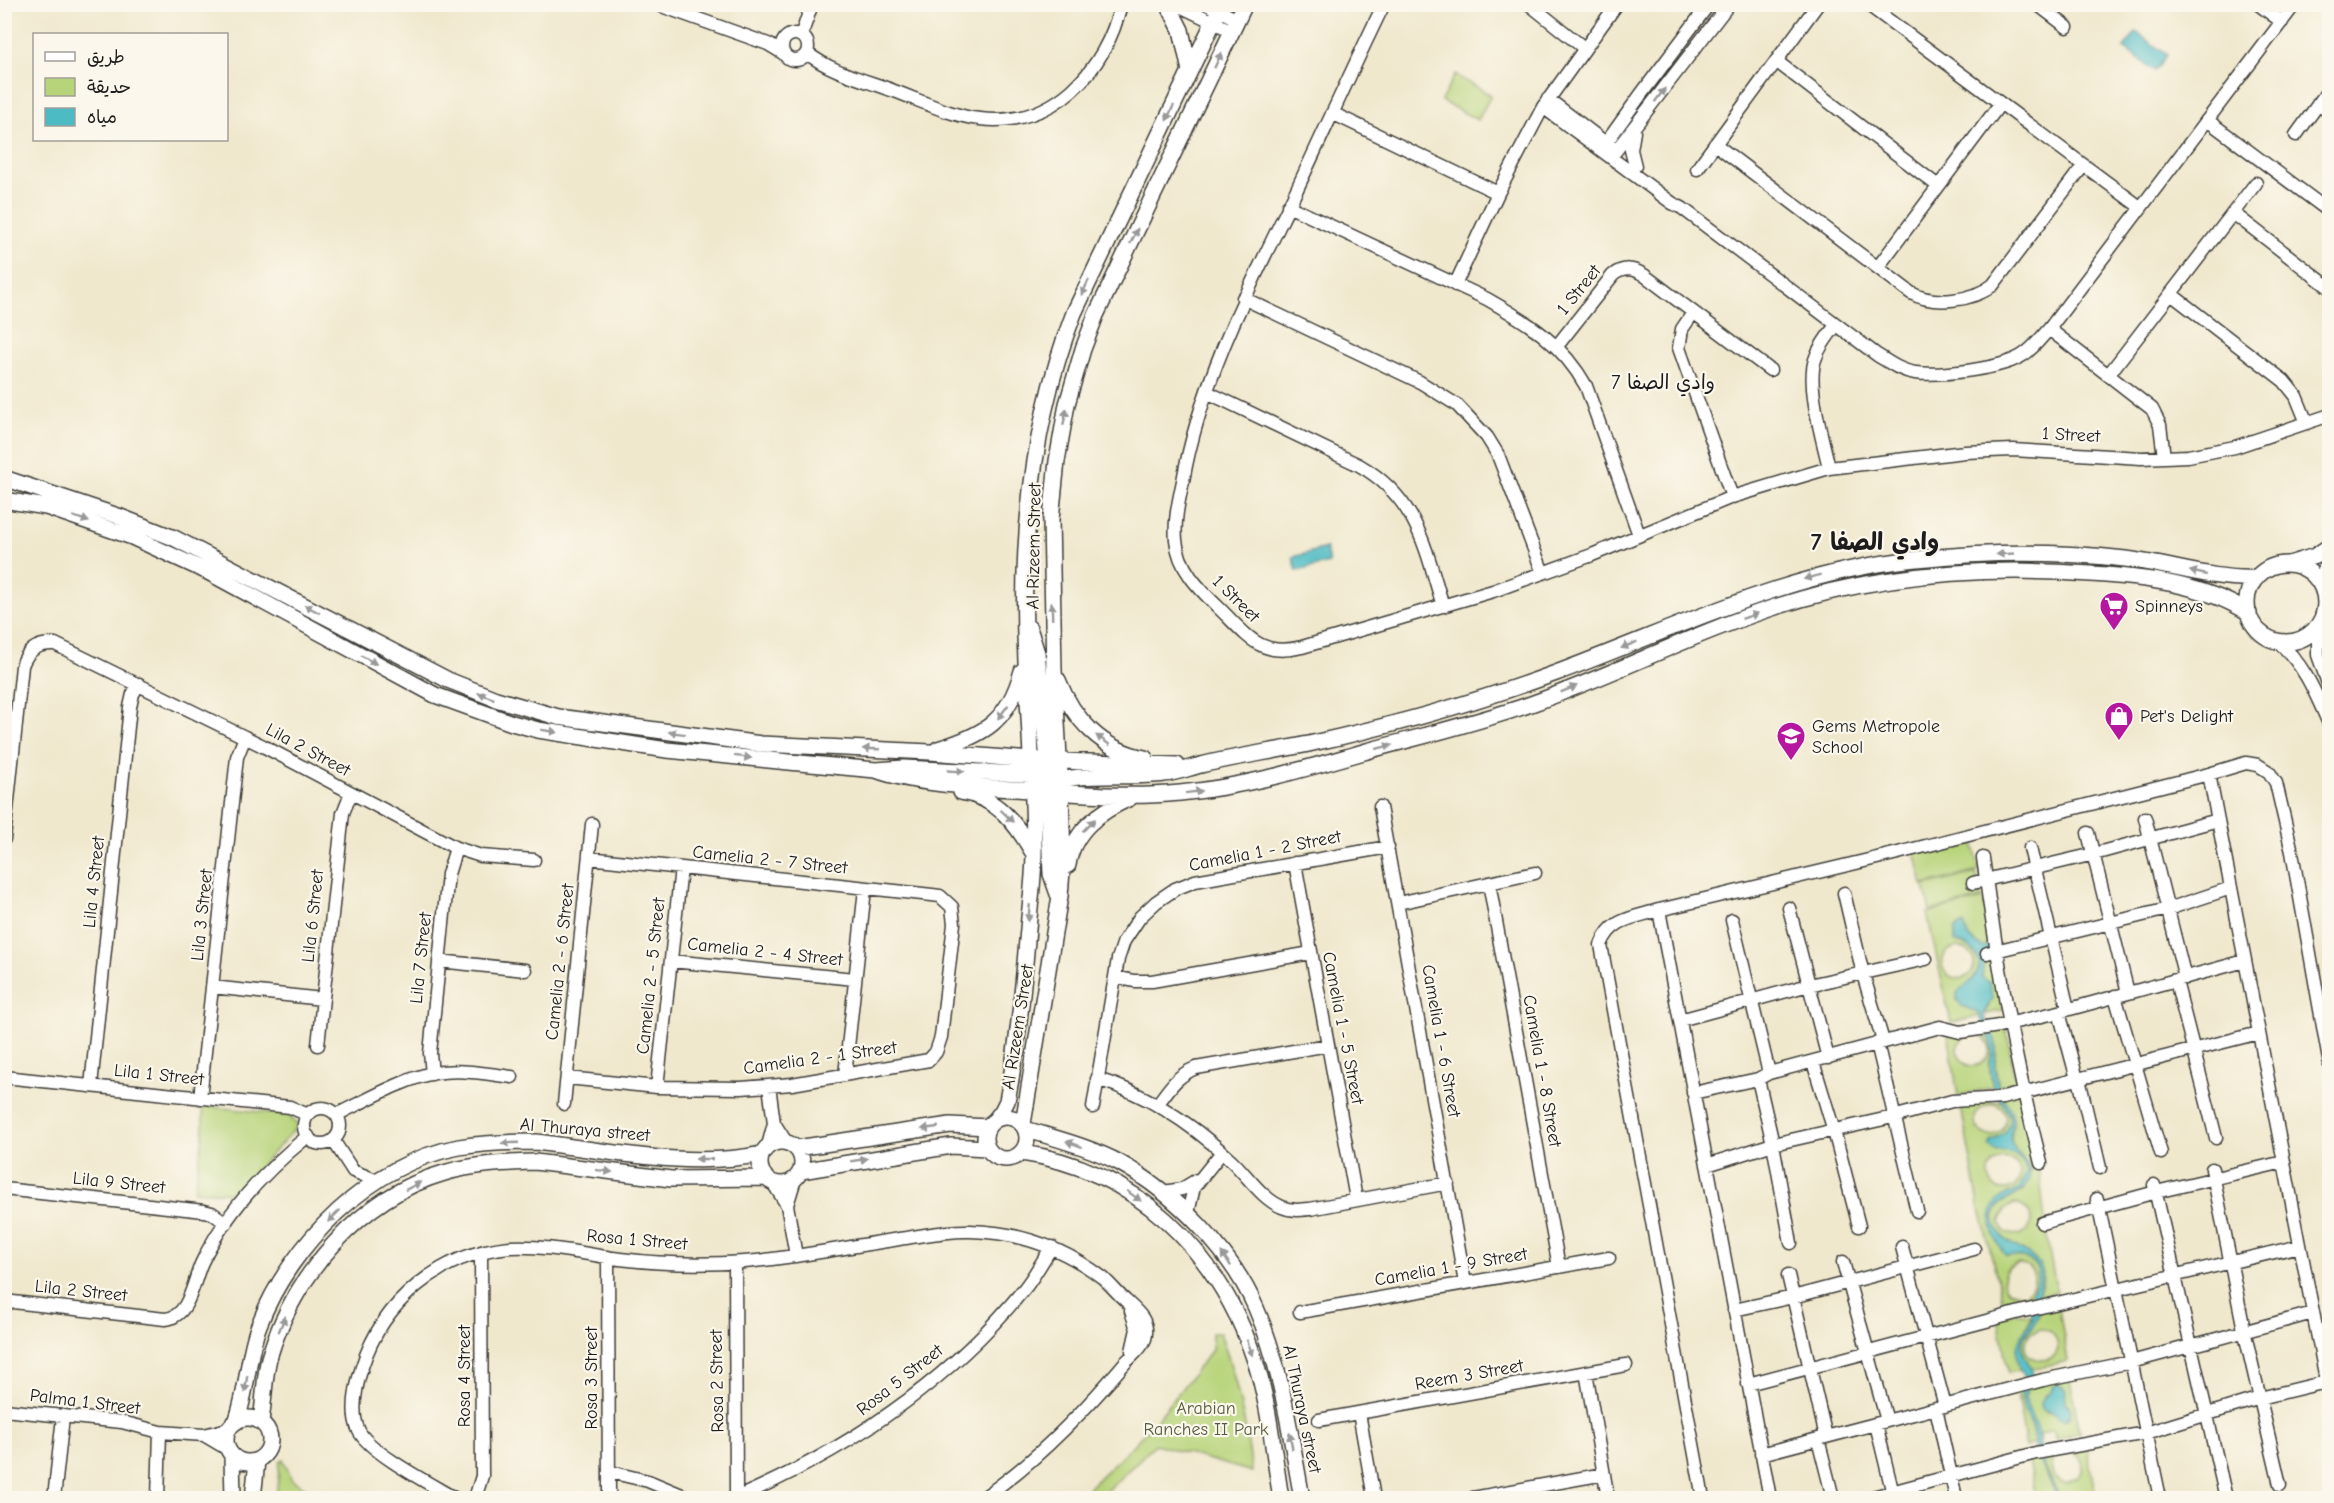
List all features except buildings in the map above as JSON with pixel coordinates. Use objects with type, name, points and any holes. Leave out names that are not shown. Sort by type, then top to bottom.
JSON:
[{"type":"street","points":[[656,4],[762,42],[795,61],[807,53],[807,41],[794,34],[785,39],[762,42]]},
{"type":"street","points":[[801,36],[812,4]]},
{"type":"street","points":[[807,53],[830,67],[954,113],[986,120],[1018,118],[1054,104],[1084,80],[1100,60],[1109,43],[1121,4]]},
{"type":"street","points":[[1168,4],[1181,30],[1190,71]]},
{"type":"street","points":[[1176,4],[1215,11],[1235,25]]},
{"type":"street","name":"Al Rizeem Street","points":[[991,1124],[1005,1107],[1021,1017],[1034,854],[1047,777],[1054,670],[1051,519],[1061,434],[1074,377],[1105,295],[1245,4]]},
{"type":"street","name":"1 Street","points":[[1384,4],[1243,298],[1207,392],[1187,458],[1176,522],[1176,541],[1181,559],[1189,576],[1249,637],[1268,649],[1291,650],[1493,591],[1544,573],[1732,497],[1829,468],[1965,452],[2013,450],[2164,457],[2188,456],[2235,447],[2330,416]]},
{"type":"street","points":[[1529,4],[1584,48]]},
{"type":"street","points":[[1455,285],[1498,193],[1546,103],[1617,4]]},
{"type":"street","points":[[1609,151],[1628,111],[1709,4]]},
{"type":"street","points":[[1609,151],[1636,126],[1729,4]]},
{"type":"street","points":[[1697,169],[1818,4]]},
{"type":"street","points":[[1867,4],[2140,207]]},
{"type":"street","points":[[2037,4],[2067,27]]},
{"type":"street","points":[[2258,4],[2282,22]]},
{"type":"street","points":[[1546,103],[1672,203],[1682,208],[1836,325],[1900,369],[1914,373],[1929,373],[1989,367],[2007,363],[2023,355],[2049,329],[2295,4]]},
{"type":"street","name":"Al Rizeem Street","points":[[1047,777],[1025,659],[1026,549],[1030,485],[1042,419],[1055,365],[1082,295],[1190,71],[1215,11]]},
{"type":"street","points":[[783,53],[782,46],[785,39]]},
{"type":"street","points":[[1776,61],[1938,186]]},
{"type":"street","points":[[2296,135],[2330,88]]},
{"type":"street","points":[[1546,103],[1588,129],[1609,151],[1635,166],[1676,198],[1682,208]]},
{"type":"street","points":[[1878,267],[2000,104]]},
{"type":"street","points":[[2318,104],[2330,113]]},
{"type":"street","points":[[1588,129],[1610,126],[1628,111]]},
{"type":"street","points":[[1332,113],[1498,193]]},
{"type":"street","points":[[2207,120],[2330,212]]},
{"type":"street","points":[[1635,166],[1631,150],[1636,126]]},
{"type":"street","points":[[1715,144],[1911,293],[1926,300],[1964,298],[1984,292],[2000,277],[2083,166]]},
{"type":"street","points":[[2109,374],[2256,183]]},
{"type":"street","points":[[1288,206],[1506,310],[1557,346],[1574,364],[1586,386],[1639,534]]},
{"type":"street","points":[[2233,213],[2330,288]]},
{"type":"street","name":"1 Street","points":[[1557,346],[1613,274],[1625,268],[1639,271],[1770,370]]},
{"type":"street","points":[[2171,294],[2284,381],[2296,396],[2307,423]]},
{"type":"street","points":[[1243,298],[1420,382],[1457,405],[1487,437],[1498,455],[1544,573]]},
{"type":"street","points":[[1693,313],[1682,329],[1679,348],[1732,497]]},
{"type":"street","points":[[1829,468],[1812,370],[1820,348],[1836,325]]},
{"type":"street","points":[[2049,329],[2152,409],[2160,425],[2164,457]]},
{"type":"street","points":[[1207,392],[1359,465],[1382,479],[1403,501],[1417,525],[1443,606]]},
{"type":"street","points":[[4,478],[183,560],[435,695],[495,718],[538,730],[667,750],[876,770],[904,768],[1047,777],[1160,775],[1198,765],[1323,741],[1467,703],[1556,673],[1764,592],[1854,567],[1943,556],[2046,553],[2127,559],[2217,576],[2256,578]]},
{"type":"street","points":[[4,494],[48,500],[118,516],[183,542],[425,669],[472,690],[520,707],[568,718],[761,744],[930,752],[1136,795],[1187,792],[1254,782],[1462,726],[1532,704],[1740,619],[1805,598],[1925,575],[2038,570],[2112,575],[2143,579],[2214,595],[2248,613],[2260,631],[2276,640],[2291,654],[2304,671],[2330,726]]},
{"type":"street","points":[[4,500],[48,500]]},
{"type":"street","points":[[2248,613],[2248,598],[2256,578],[2268,569],[2315,556],[2330,546]]},
{"type":"street","points":[[2330,557],[2324,574],[2325,603],[2318,624],[2318,655],[2330,689]]},
{"type":"street","points":[[2289,564],[2309,572],[2323,589]]},
{"type":"street","points":[[1026,620],[1037,653],[1047,777],[1051,874],[1060,896]]},
{"type":"street","points":[[2276,640],[2287,641],[2301,638],[2318,624]]},
{"type":"street","name":"Lila 2 Street","points":[[4,839],[24,659],[40,645],[55,644],[245,737],[456,848],[481,856],[534,860]]},
{"type":"street","points":[[930,752],[973,738],[996,722],[1015,694],[1025,659]]},
{"type":"street","points":[[1054,670],[1073,711],[1100,739],[1137,756],[1198,765]]},
{"type":"street","name":"Lila 4 Street","points":[[91,1086],[130,707],[133,694],[139,684]]},
{"type":"street","name":"Lila 3 Street","points":[[200,1098],[237,757],[245,737]]},
{"type":"street","points":[[1703,1498],[1601,945],[1606,933],[1616,923],[1659,910],[1898,853],[2246,763],[2258,765],[2269,772],[2276,783],[2292,852],[2330,1066]]},
{"type":"street","points":[[876,770],[898,784],[965,793],[985,799],[1017,826],[1034,854]]},
{"type":"street","points":[[2209,774],[2330,1400]]},
{"type":"street","name":"Lila 6 Street","points":[[318,1045],[344,807],[351,793]]},
{"type":"street","name":"Al Rizeem Street","points":[[1024,1127],[1033,1053],[1060,896],[1073,845],[1079,835],[1104,811],[1136,795]]},
{"type":"street","name":"Camelia 1 - 6 Street","points":[[1380,807],[1466,1283]]},
{"type":"street","points":[[2145,818],[2168,909],[2193,1050],[2216,1138]]},
{"type":"street","points":[[1979,881],[2094,854],[2218,819]]},
{"type":"street","name":"Camelia 2 - 6 Street","points":[[564,1104],[592,824]]},
{"type":"street","points":[[2088,833],[2111,924],[2121,995],[2135,1065],[2161,1153]]},
{"type":"street","name":"Camelia 1 - 2 Street","points":[[1093,1107],[1118,959],[1131,930],[1149,908],[1169,893],[1195,882],[1388,847]]},
{"type":"street","name":"Lila 7 Street","points":[[432,1074],[430,1053],[439,961],[449,868],[456,848]]},
{"type":"street","points":[[2031,848],[2051,938],[2063,1010],[2100,1168]]},
{"type":"street","name":"Camelia 2 - 7 Street","points":[[588,858],[932,895],[947,901],[952,908],[954,924],[941,1037],[933,1057]]},
{"type":"street","points":[[1983,858],[1979,881],[1991,952],[2041,1163]]},
{"type":"street","name":"Camelia 1 - 5 Street","points":[[1295,863],[1356,1199]]},
{"type":"street","name":"Camelia 2 - 5 Street","points":[[657,1087],[681,868]]},
{"type":"street","points":[[1398,903],[1535,873]]},
{"type":"street","name":"Camelia 1 - 8 Street","points":[[1489,883],[1558,1266]]},
{"type":"street","points":[[1991,952],[2168,909],[2231,888]]},
{"type":"street","points":[[846,1075],[865,889]]},
{"type":"street","points":[[1844,893],[1880,1042],[1893,1117],[1917,1211]]},
{"type":"street","points":[[1789,908],[1828,1058]]},
{"type":"street","points":[[1659,910],[1770,1498]]},
{"type":"street","points":[[1732,920],[1752,1001],[1773,1144],[1791,1243]]},
{"type":"street","points":[[1115,976],[1134,981],[1152,981],[1311,953]]},
{"type":"street","points":[[1680,1020],[1809,985],[1926,959]]},
{"type":"street","points":[[439,961],[525,970]]},
{"type":"street","name":"Camelia 2 - 4 Street","points":[[671,961],[855,979]]},
{"type":"street","points":[[1694,1093],[1940,1027],[1966,1031],[1990,1028],[2180,980],[2245,961]]},
{"type":"street","points":[[213,987],[322,999]]},
{"type":"street","points":[[1021,1017],[1039,1020]]},
{"type":"street","points":[[1707,1165],[1773,1144],[1952,1101],[2003,1098],[2259,1033]]},
{"type":"street","points":[[1157,1105],[1175,1080],[1196,1068],[1328,1044]]},
{"type":"street","points":[[1015,1050],[1033,1053]]},
{"type":"street","name":"Camelia 2 - 1 Street","points":[[567,1078],[657,1087],[769,1086],[922,1062],[933,1057]]},
{"type":"street","points":[[1813,1062],[1859,1226]]},
{"type":"street","points":[[336,1115],[403,1084],[432,1074],[475,1071],[512,1077]]},
{"type":"street","name":"Lila 1 Street","points":[[4,1077],[295,1108],[308,1115]]},
{"type":"street","points":[[1097,1079],[1119,1086],[1157,1105],[1199,1134],[1222,1152],[1270,1200],[1282,1207],[1296,1210],[1310,1209],[1448,1183]]},
{"type":"street","points":[[769,1086],[774,1124],[760,1167],[787,1205],[796,1256]]},
{"type":"street","points":[[326,1108],[336,1115],[339,1120],[339,1131],[333,1140],[322,1144],[308,1136],[304,1126],[308,1115],[313,1111],[326,1108]]},
{"type":"street","points":[[765,1150],[777,1142],[791,1145],[950,1125],[991,1124],[1010,1117],[1024,1127],[1027,1144],[1022,1153],[1014,1159],[1003,1160],[993,1156],[987,1148],[985,1138],[991,1124]]},
{"type":"street","points":[[774,1124],[802,1161],[787,1205]]},
{"type":"street","name":"Al Thuraya street","points":[[1024,1127],[1070,1142],[1119,1162],[1164,1192],[1188,1213],[1221,1253],[1255,1306],[1279,1379],[1302,1498]]},
{"type":"street","name":"Lila 2 Street","points":[[4,1301],[170,1319],[179,1315],[185,1306],[203,1259],[226,1223],[262,1178],[308,1136]]},
{"type":"street","points":[[333,1140],[353,1171],[354,1197]]},
{"type":"street","name":"Al Thuraya street","points":[[232,1426],[242,1406],[252,1346],[273,1292],[292,1262],[315,1235],[354,1197],[410,1164],[458,1147],[536,1142],[673,1158],[738,1158],[765,1150]]},
{"type":"street","points":[[770,1181],[787,1184],[798,1175],[818,1166],[951,1146],[987,1148]]},
{"type":"street","points":[[1164,1192],[1182,1189],[1198,1179],[1222,1152]]},
{"type":"street","name":"Al Thuraya street","points":[[1022,1153],[1072,1164],[1129,1191],[1158,1214],[1202,1258],[1232,1305],[1254,1357],[1281,1498]]},
{"type":"street","name":"Al Thuraya street","points":[[261,1422],[269,1361],[291,1303],[305,1281],[351,1228],[379,1206],[418,1183],[463,1168],[513,1162],[535,1162],[671,1179],[752,1177],[770,1181]]},
{"type":"street","points":[[2042,1223],[2098,1203],[2213,1174],[2284,1162]]},
{"type":"street","points":[[353,1171],[378,1181]]},
{"type":"street","points":[[2213,1174],[2244,1330],[2280,1485]]},
{"type":"street","points":[[1188,1213],[1190,1196],[1198,1179]]},
{"type":"street","name":"Lila 9 Street","points":[[4,1189],[204,1210],[226,1223]]},
{"type":"street","points":[[2155,1189],[2226,1498]]},
{"type":"street","points":[[2098,1203],[2160,1498]]},
{"type":"street","name":"Rosa 1 Street","points":[[454,1498],[371,1446],[358,1430],[355,1398],[361,1369],[370,1346],[396,1305],[413,1288],[444,1266],[481,1252],[507,1247],[534,1247],[671,1263],[735,1263],[965,1231],[1013,1235],[1052,1247],[1094,1272],[1124,1299],[1133,1315],[1137,1329],[1135,1343],[1126,1362],[1109,1384],[1053,1440],[983,1498]]},
{"type":"street","points":[[1748,1383],[2028,1310],[2300,1246]]},
{"type":"street","name":"Rosa 5 Street","points":[[736,1498],[820,1457],[859,1435],[898,1408],[946,1369],[986,1330],[1024,1289],[1052,1247]]},
{"type":"street","points":[[1902,1247],[1926,1336],[1956,1498]]},
{"type":"street","points":[[1734,1310],[1908,1268],[1974,1249]]},
{"type":"street","name":"Rosa 4 Street","points":[[475,1498],[482,1476],[481,1252]]},
{"type":"street","name":"Rosa 3 Street","points":[[608,1257],[609,1498]]},
{"type":"street","name":"Camelia 1 - 9 Street","points":[[1300,1312],[1609,1258]]},
{"type":"street","points":[[1843,1262],[1868,1352],[1893,1495]]},
{"type":"street","name":"Rosa 2 Street","points":[[735,1263],[736,1498]]},
{"type":"street","points":[[1788,1275],[1810,1367],[1833,1498]]},
{"type":"street","points":[[1761,1454],[2067,1374],[2132,1362],[2191,1344],[2313,1313]]},
{"type":"street","name":"Reem 3 Street","points":[[1319,1420],[1626,1365]]},
{"type":"street","points":[[1586,1372],[1608,1498]]},
{"type":"street","points":[[1869,1498],[1893,1495],[1951,1476],[2039,1453],[2146,1433],[2260,1398],[2326,1382]]},
{"type":"street","name":"Palma 1 Street","points":[[4,1410],[122,1422],[160,1432],[204,1435]]},
{"type":"street","points":[[1359,1413],[1374,1498]]},
{"type":"street","points":[[54,1498],[63,1417]]},
{"type":"street","points":[[248,1418],[261,1422],[267,1427],[270,1443],[268,1450],[256,1461],[243,1463],[204,1435],[248,1418]]},
{"type":"street","points":[[232,1426],[225,1442],[229,1452],[233,1498]]},
{"type":"street","name":"Palma 1 Street","points":[[158,1498],[160,1432]]},
{"type":"street","points":[[253,1498],[256,1461]]},
{"type":"street","points":[[609,1472],[648,1481],[689,1498]]},
{"type":"street","points":[[1473,1498],[1504,1496],[1604,1474]]},
{"type":"green space","points":[[1455,75],[1491,95],[1478,120],[1441,101]]},
{"type":"green space","points":[[1972,838],[1980,871],[1923,885],[1915,852]]},
{"type":"green space","points":[[1976,873],[1982,898],[1930,911],[1924,886]]},
{"type":"green space","points":[[1983,899],[1992,945],[1982,947],[1968,937],[1965,927],[1960,925],[1955,929],[1955,941],[1972,949],[1979,964],[1975,976],[1957,993],[1957,1000],[1980,1016],[1951,1023],[1927,913]],"holes":[[[1957,947],[1967,950],[1974,958],[1973,969],[1969,975],[1954,978],[1943,969],[1947,951]]]},
{"type":"green space","points":[[1994,956],[2003,1010],[1983,1015],[1989,1006],[1985,981],[1982,977],[1984,961]]},
{"type":"green space","points":[[2005,1021],[2016,1083],[1999,1086],[1995,1066],[1995,1046],[1991,1032]]},
{"type":"green space","points":[[1981,1025],[1993,1048],[1989,1064],[1993,1087],[1958,1096],[1948,1032]],"holes":[[[1978,1034],[1986,1040],[1989,1054],[1985,1060],[1973,1066],[1966,1064],[1960,1058],[1957,1048],[1964,1038]]]},
{"type":"green space","points":[[2018,1089],[2040,1175],[2047,1240],[2057,1292],[2038,1297],[2043,1273],[2038,1263],[2003,1237],[1995,1222],[1996,1210],[1999,1206],[2024,1191],[2031,1170],[2013,1146],[2012,1115],[2000,1093]],"holes":[[[2014,1204],[2026,1209],[2031,1218],[2029,1228],[2019,1236],[2004,1232],[2000,1223],[2005,1209]]]},
{"type":"green space","points":[[1960,1101],[2002,1102],[2006,1107],[2009,1118],[2008,1129],[2000,1137],[1994,1139],[2023,1161],[2027,1172],[2019,1189],[2006,1195],[1995,1205],[1993,1232],[2020,1252],[2037,1270],[2039,1278],[2031,1298],[2004,1306],[1979,1205]],"holes":[[[1995,1104],[2004,1112],[2005,1122],[2002,1130],[1994,1135],[1986,1135],[1976,1126],[1977,1112]],[[2003,1158],[2018,1166],[2019,1180],[2010,1189],[2002,1190],[1993,1186],[1991,1182],[1990,1169]],[[2018,1263],[2024,1265],[2029,1268],[2034,1277],[2032,1287],[2022,1295],[2008,1291],[2005,1287],[2004,1274]]]},
{"type":"green space","points":[[203,1106],[289,1115],[298,1126],[235,1193],[194,1191],[203,1136]]},
{"type":"green space","points":[[2057,1297],[2068,1361],[2031,1369],[2021,1348],[2023,1338],[2031,1328],[2039,1302]],"holes":[[[2043,1329],[2053,1334],[2058,1349],[2054,1356],[2039,1360],[2026,1352],[2025,1344],[2030,1333]]]},
{"type":"green space","points":[[1997,1312],[2032,1315],[2018,1344],[2019,1371],[2008,1373]]},
{"type":"green space","name":"Arabian Ranches II Park","points":[[1212,1333],[1220,1333],[1236,1384],[1252,1472],[1155,1444],[1100,1498],[1078,1498],[1160,1416],[1212,1350]]},
{"type":"green space","points":[[2068,1371],[2080,1432],[2056,1439],[2053,1430],[2039,1434],[2040,1444],[2024,1400],[2025,1392],[2033,1378]],"holes":[[[2058,1384],[2063,1387],[2065,1402],[2069,1405],[2071,1414],[2068,1419],[2063,1420],[2051,1412],[2046,1412],[2044,1396],[2052,1391],[2053,1386]]]},
{"type":"green space","points":[[2028,1380],[2021,1399],[2035,1444],[2026,1447],[2015,1383]]},
{"type":"green space","points":[[2085,1439],[2096,1498],[2060,1498],[2045,1468],[2041,1451]],"holes":[[[2071,1451],[2081,1459],[2083,1466],[2079,1477],[2065,1483],[2060,1481],[2052,1472],[2052,1464],[2056,1455]]]},
{"type":"green space","points":[[2036,1453],[2058,1498],[2036,1498],[2028,1455]]},
{"type":"green space","points":[[283,1459],[292,1480],[322,1498],[276,1498],[280,1461]]},
{"type":"water","points":[[2136,32],[2167,55],[2155,71],[2124,48]]},
{"type":"water","points":[[1326,548],[1329,563],[1297,571],[1293,557]]},
{"type":"water","points":[[1964,924],[1968,937],[1982,947],[1992,945],[1994,956],[1984,961],[1982,977],[1990,983],[1992,999],[1983,1015],[1996,1044],[1995,1068],[1999,1089],[2013,1117],[2011,1137],[2013,1146],[2026,1161],[2029,1179],[2021,1191],[1998,1207],[1994,1213],[1994,1221],[2001,1235],[2034,1258],[2042,1272],[2038,1294],[2038,1316],[2024,1336],[2022,1345],[2022,1350],[2033,1372],[2032,1382],[2024,1398],[2036,1427],[2045,1468],[2060,1498],[2036,1453],[2031,1424],[2022,1406],[2021,1393],[2028,1380],[2020,1370],[2017,1358],[2019,1340],[2032,1319],[2031,1295],[2038,1272],[2029,1260],[2006,1256],[1991,1226],[1992,1210],[1996,1203],[2002,1197],[2019,1189],[2027,1172],[2025,1166],[2015,1155],[1995,1152],[1989,1146],[1991,1141],[2007,1129],[2010,1116],[1993,1087],[1989,1064],[1992,1055],[1991,1041],[1977,1012],[1962,1006],[1957,1000],[1957,993],[1975,976],[1979,964],[1972,950],[1955,942],[1955,929]]},
{"type":"water","points":[[2058,1384],[2066,1390],[2065,1402],[2071,1409],[2068,1418],[2063,1420],[2042,1409],[2041,1405],[2053,1386]]},
{"type":"place","name":"Spinneys","points":[[2114,632]]},
{"type":"place","name":"Pet's Delight","points":[[2119,742]]},
{"type":"place","name":"Gems Metropole School","points":[[1791,762]]},
{"type":"district","name":"وادي الصفا 7","points":[[1663,382]]},
{"type":"district","name":"وادي الصفا 7","points":[[1875,542]]}]
